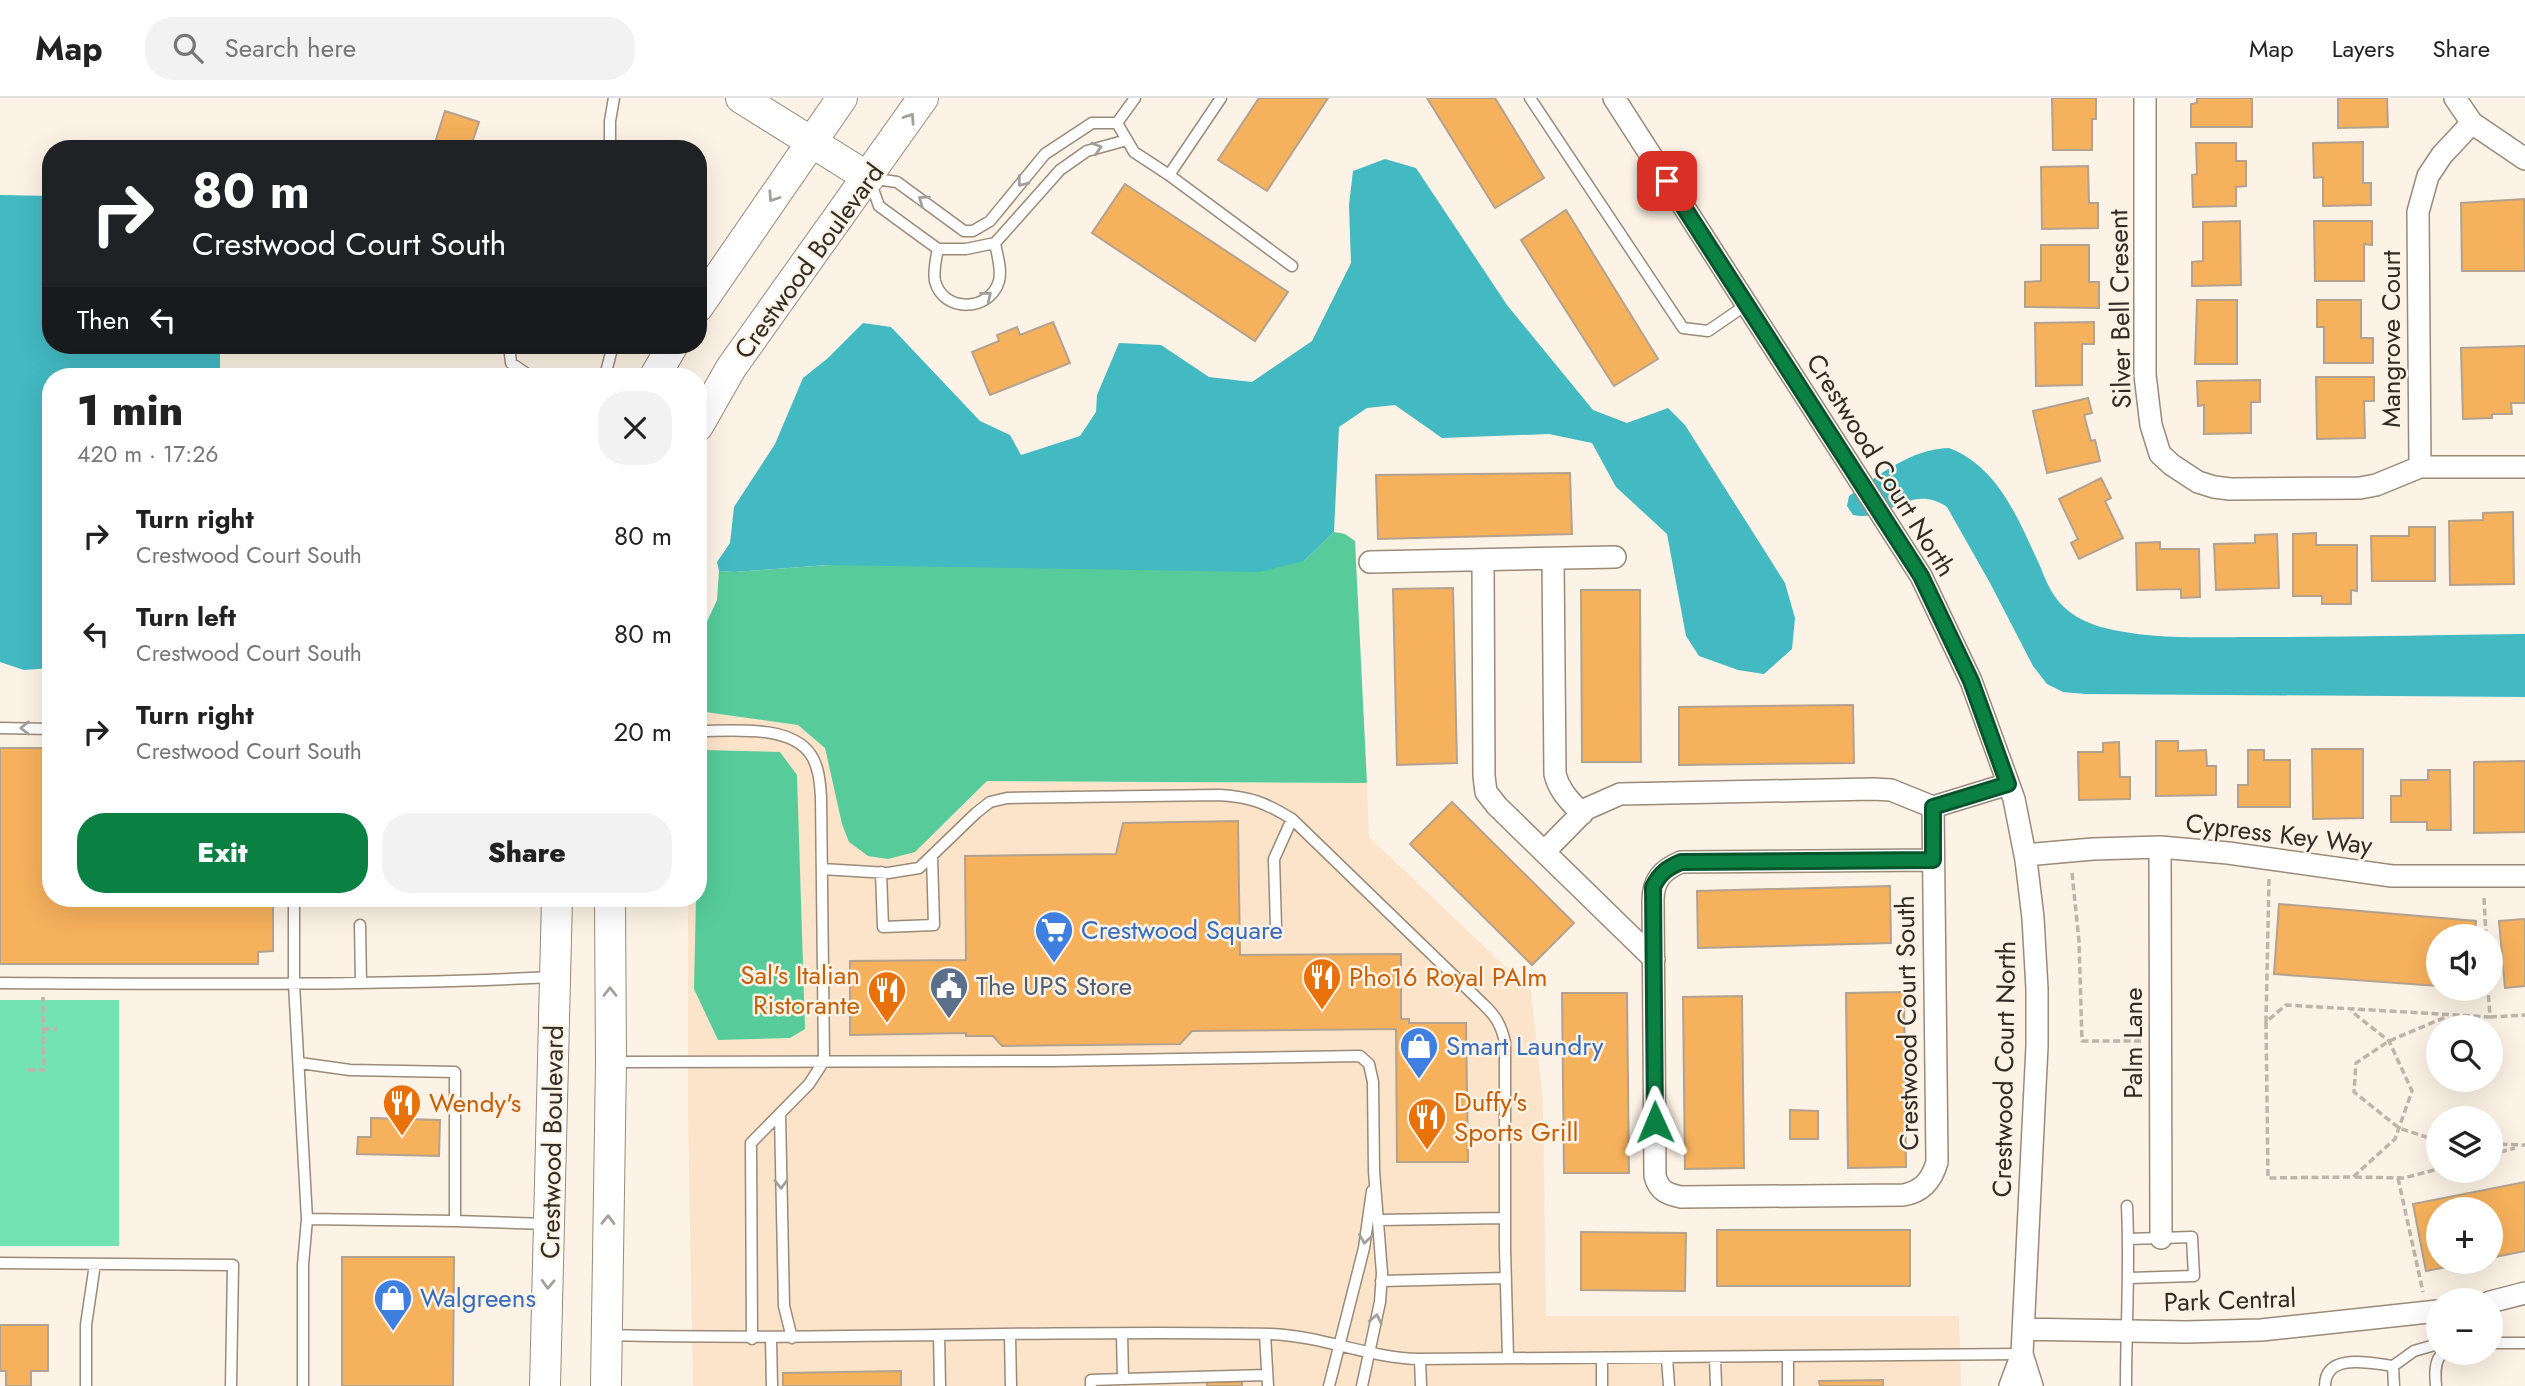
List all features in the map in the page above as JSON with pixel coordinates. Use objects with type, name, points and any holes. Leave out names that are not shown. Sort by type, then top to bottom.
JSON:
[{"type":"main road","points":[[741,98],[869,178]]},
{"type":"main road","points":[[707,294],[842,98]]},
{"type":"main road","name":"Crestwood Boulevard","points":[[707,410],[731,368],[869,178],[923,98]]},
{"type":"main road","name":"Crestwood Boulevard","points":[[545,1386],[557,907]]},
{"type":"main road","points":[[606,1386],[611,1062],[610,907]]},
{"type":"street","name":"Crestwood Court North","points":[[1614,98],[1921,576],[1971,681],[2014,799],[2033,918],[2037,1046],[2024,1329],[2022,1354],[2010,1386]]},
{"type":"street","name":"Silver Bell Cresent","points":[[2145,98],[2145,375],[2151,425],[2160,454],[2172,466],[2198,482],[2230,489],[2360,488],[2375,485],[2420,467]]},
{"type":"street","points":[[2455,98],[2472,123],[2525,159]]},
{"type":"street","name":"Mangrove Court","points":[[2420,467],[2418,212],[2428,176],[2442,155],[2472,123]]},
{"type":"street","points":[[2420,467],[2525,467]]},
{"type":"street","points":[[1370,562],[1615,557]]},
{"type":"street","points":[[1553,559],[1555,774],[1562,793],[1581,814]]},
{"type":"street","points":[[1483,560],[1486,792],[1490,799],[1654,959]]},
{"type":"street","points":[[1544,852],[1586,809],[1620,794],[1873,789],[1891,790],[1933,807],[2008,784]]},
{"type":"street","name":"Crestwood Court South","points":[[1933,807],[1937,1162],[1929,1182],[1912,1194],[1681,1197],[1662,1191],[1655,1176],[1653,887],[1658,877],[1667,868],[1681,862],[1933,860]]},
{"type":"street","name":"Cypress Key Way","points":[[2025,855],[2160,847],[2228,853],[2392,876],[2525,876]]},
{"type":"street","name":"Palm Lane","points":[[2160,847],[2161,1238]]},
{"type":"street","points":[[2503,1299],[2525,1293]]},
{"type":"street","name":"Park Central","points":[[2024,1329],[2186,1332],[2261,1330],[2426,1312]]},
{"type":"street","name":"Crestwood Court North","points":[[2022,1354],[2032,1386]]},
{"type":"lane","points":[[610,140],[614,98]]},
{"type":"lane","points":[[1117,123],[1135,98]]},
{"type":"lane","points":[[1169,175],[1221,98]]},
{"type":"lane","points":[[1530,98],[1683,328],[1709,331],[1746,304]]},
{"type":"lane","points":[[1117,123],[1092,123],[1053,148],[1045,154],[990,222],[973,231],[964,231],[897,182],[869,178],[879,206],[938,249],[966,249],[995,243],[1065,167],[1087,151],[1127,140]]},
{"type":"lane","points":[[1117,123],[1134,152],[1292,266]]},
{"type":"lane","points":[[1053,148],[1065,167]]},
{"type":"lane","points":[[938,249],[934,267],[938,289],[946,298],[961,306],[972,306],[987,299],[1000,279],[995,243]]},
{"type":"lane","points":[[510,354],[511,363],[518,368]]},
{"type":"lane","points":[[0,728],[42,729]]},
{"type":"lane","points":[[707,731],[760,732],[785,735],[798,742],[811,754],[818,773],[821,797],[824,1061],[809,1084],[751,1143],[751,1339]]},
{"type":"lane","points":[[822,869],[881,872],[919,868],[990,802],[1007,799],[1220,795],[1245,797],[1267,804],[1292,819],[1497,1017],[1502,1027],[1505,1042],[1504,1218],[1508,1359]]},
{"type":"lane","points":[[1276,927],[1274,859],[1292,819]]},
{"type":"lane","points":[[881,872],[883,927],[934,925],[932,856]]},
{"type":"lane","points":[[294,907],[294,984],[307,1219],[303,1265],[303,1386]]},
{"type":"lane","points":[[360,925],[361,983]]},
{"type":"lane","points":[[0,983],[294,984],[455,982],[555,977]]},
{"type":"lane","points":[[611,1062],[1054,1061],[1360,1056],[1369,1064],[1373,1082],[1374,1171],[1381,1281],[1380,1302],[1362,1386]]},
{"type":"lane","points":[[300,1063],[350,1070],[455,1072],[455,1221]]},
{"type":"lane","points":[[780,1115],[784,1306],[792,1338]]},
{"type":"lane","points":[[1329,1386],[1364,1248],[1374,1171]]},
{"type":"lane","points":[[2126,1386],[2126,1330],[2129,1309],[2127,1206]]},
{"type":"lane","points":[[1379,1220],[1504,1218]]},
{"type":"lane","points":[[307,1219],[550,1224]]},
{"type":"lane","points":[[2128,1239],[2192,1237],[2194,1276],[2129,1278]]},
{"type":"lane","points":[[0,1264],[233,1265],[231,1386]]},
{"type":"lane","points":[[86,1386],[86,1325],[95,1264]]},
{"type":"lane","points":[[1381,1281],[1506,1278]]},
{"type":"lane","points":[[1122,1334],[1122,1379]]},
{"type":"lane","points":[[607,1335],[751,1339],[939,1335],[1265,1334],[1304,1336],[1387,1357],[1420,1359],[2022,1354]]},
{"type":"lane","points":[[1091,1386],[1091,1380],[1122,1379],[1268,1381],[1265,1334]]},
{"type":"lane","points":[[939,1335],[940,1386]]},
{"type":"lane","points":[[1010,1335],[1011,1386]]},
{"type":"lane","points":[[771,1338],[772,1386]]},
{"type":"lane","points":[[2503,1343],[2525,1343]]},
{"type":"lane","points":[[2325,1386],[2325,1377],[2333,1366],[2353,1361],[2393,1366],[2414,1351],[2426,1347]]},
{"type":"lane","points":[[1787,1356],[1788,1386]]},
{"type":"lane","points":[[1714,1357],[1716,1386]]},
{"type":"lane","points":[[1602,1358],[1602,1386]]},
{"type":"lane","points":[[1667,1358],[1669,1386]]},
{"type":"lane","points":[[1420,1359],[1422,1386]]},
{"type":"lane","points":[[2436,1386],[2437,1365]]},
{"type":"lane","points":[[2393,1366],[2394,1386]]},
{"type":"path","points":[[2072,873],[2079,941],[2082,1041],[2150,1041]]},
{"type":"path","points":[[2269,879],[2266,1021],[2268,1178],[2398,1178],[2426,1172]]},
{"type":"path","points":[[2484,898],[2485,924]]},
{"type":"path","points":[[28,1070],[44,1069],[43,984]]},
{"type":"path","points":[[2266,1021],[2286,1006],[2450,1015]]},
{"type":"path","points":[[2351,1011],[2389,1041],[2412,1091],[2395,1139],[2353,1177]]},
{"type":"path","points":[[2503,1016],[2525,1015]]},
{"type":"path","points":[[2426,1025],[2389,1041],[2356,1063],[2354,1091],[2399,1128],[2426,1136]]},
{"type":"path","points":[[44,1028],[57,1029]]},
{"type":"path","points":[[2503,1145],[2519,1147]]},
{"type":"path","points":[[2503,1151],[2525,1146]]},
{"type":"path","points":[[2398,1178],[2423,1294]]},
{"type":"shaded area","name":"Crestwood Square","points":[[707,712],[798,724],[825,748],[842,824],[941,828],[987,781],[1367,783],[1369,837],[1531,991],[1543,1101],[1546,1316],[1959,1316],[1961,1386],[693,1386],[688,1118],[688,907],[707,907]]},
{"type":"green space","points":[[1334,532],[1345,534],[1355,541],[1367,783],[987,781],[915,852],[888,859],[868,856],[849,842],[842,824],[825,748],[798,725],[707,712],[707,622],[717,600],[719,571],[828,565],[1304,561]]},
{"type":"green space","points":[[707,750],[780,752],[797,775],[805,1029],[790,1038],[718,1040],[694,989],[696,907],[707,907]]},
{"type":"green space","points":[[0,1000],[119,1000],[119,1246],[0,1246]]},
{"type":"water","points":[[1385,159],[1416,168],[1507,305],[1593,410],[1627,423],[1668,408],[1685,425],[1785,583],[1795,618],[1792,649],[1764,674],[1738,670],[1699,656],[1686,636],[1667,534],[1616,487],[1592,443],[1549,434],[1442,438],[1395,405],[1367,408],[1339,427],[1334,532],[1304,561],[1259,572],[828,565],[719,571],[717,562],[730,543],[734,507],[775,444],[803,378],[828,358],[863,323],[891,327],[980,421],[1010,435],[1021,455],[1080,436],[1096,412],[1097,395],[1119,343],[1161,345],[1209,377],[1252,382],[1312,341],[1351,263],[1349,205],[1353,171]]},
{"type":"water","points":[[0,195],[42,196],[42,354],[220,354],[220,368],[42,368],[42,669],[24,670],[0,662]]},
{"type":"water","points":[[1949,448],[1981,468],[1994,482],[2015,514],[2053,593],[2068,611],[2086,622],[2119,631],[2177,637],[2525,634],[2525,697],[2063,692],[2047,684],[2033,666],[1947,507],[1934,500],[1922,499],[1866,516],[1853,515],[1847,506],[1849,496],[1896,464],[1935,449]]},
{"type":"building","points":[[1259,98],[1328,98],[1267,191],[1218,160]]},
{"type":"building","points":[[1427,98],[1495,98],[1544,178],[1495,208]]},
{"type":"building","points":[[2052,98],[2096,98],[2096,119],[2092,119],[2092,150],[2053,150]]},
{"type":"building","points":[[2197,98],[2252,98],[2252,127],[2191,127],[2191,104],[2197,103]]},
{"type":"building","points":[[2338,98],[2387,98],[2388,127],[2338,128]]},
{"type":"building","points":[[445,111],[479,122],[473,140],[436,140]]},
{"type":"building","points":[[2363,142],[2363,183],[2371,183],[2371,205],[2323,206],[2323,177],[2314,178],[2313,143]]},
{"type":"building","points":[[2196,143],[2236,143],[2236,161],[2246,161],[2246,186],[2236,187],[2236,206],[2193,207],[2192,175],[2197,174]]},
{"type":"building","points":[[2088,166],[2089,203],[2098,203],[2098,228],[2042,229],[2041,167]]},
{"type":"building","points":[[1125,184],[1288,292],[1255,341],[1092,233]]},
{"type":"building","points":[[2524,199],[2525,271],[2462,271],[2461,203]]},
{"type":"building","points":[[1566,210],[1658,359],[1614,386],[1521,240]]},
{"type":"building","points":[[2240,221],[2241,285],[2192,286],[2192,262],[2203,261],[2203,222]]},
{"type":"building","points":[[2314,221],[2372,221],[2372,245],[2364,244],[2364,281],[2315,281]]},
{"type":"building","points":[[2041,245],[2089,245],[2089,282],[2099,282],[2099,308],[2025,307],[2025,282],[2041,281]]},
{"type":"building","points":[[2197,300],[2237,300],[2237,364],[2195,364]]},
{"type":"building","points":[[2317,300],[2361,300],[2361,338],[2373,338],[2373,363],[2324,363],[2324,327],[2317,327]]},
{"type":"building","points":[[1053,322],[1070,363],[990,395],[972,352],[999,341],[997,335],[1017,327],[1020,335]]},
{"type":"building","points":[[2094,322],[2094,344],[2082,344],[2082,385],[2036,386],[2035,323]]},
{"type":"building","points":[[2525,346],[2525,403],[2511,403],[2512,414],[2463,419],[2461,348]]},
{"type":"building","points":[[2316,377],[2374,377],[2374,401],[2364,401],[2365,438],[2317,439]]},
{"type":"building","points":[[2260,380],[2260,402],[2251,402],[2251,433],[2204,434],[2204,405],[2198,406],[2197,381]]},
{"type":"building","points":[[2088,398],[2092,413],[2084,415],[2091,441],[2095,440],[2100,461],[2047,473],[2033,411]]},
{"type":"building","points":[[1570,473],[1572,534],[1378,539],[1376,475]]},
{"type":"building","points":[[2101,478],[2111,498],[2105,501],[2123,538],[2079,559],[2071,543],[2078,539],[2059,499]]},
{"type":"building","points":[[2513,512],[2514,584],[2450,585],[2449,521],[2483,520],[2483,513]]},
{"type":"building","points":[[2409,527],[2435,527],[2435,581],[2372,581],[2371,536],[2409,536]]},
{"type":"building","points":[[2316,533],[2316,545],[2357,545],[2357,591],[2351,590],[2351,604],[2322,604],[2322,596],[2293,596],[2293,534]]},
{"type":"building","points":[[2277,534],[2279,588],[2216,590],[2214,544],[2255,543],[2255,535]]},
{"type":"building","points":[[2160,542],[2160,549],[2199,549],[2200,597],[2181,598],[2181,589],[2137,590],[2136,543]]},
{"type":"building","points":[[1453,588],[1457,763],[1397,765],[1393,589]]},
{"type":"building","points":[[1581,590],[1640,590],[1641,762],[1582,762]]},
{"type":"building","points":[[1853,705],[1854,763],[1679,765],[1679,707]]},
{"type":"building","points":[[2156,741],[2178,741],[2178,751],[2206,750],[2207,766],[2216,766],[2216,795],[2156,796]]},
{"type":"building","points":[[2119,742],[2120,777],[2130,777],[2130,799],[2079,800],[2078,752],[2103,752],[2103,743]]},
{"type":"building","points":[[0,748],[42,748],[42,907],[273,907],[273,951],[258,952],[258,964],[0,964]]},
{"type":"building","points":[[2312,749],[2363,749],[2363,818],[2313,819]]},
{"type":"building","points":[[2248,750],[2264,750],[2264,760],[2290,760],[2290,807],[2238,807],[2238,785],[2248,785]]},
{"type":"building","points":[[2525,761],[2525,832],[2474,833],[2474,762]]},
{"type":"building","points":[[2428,770],[2450,770],[2451,830],[2427,830],[2427,822],[2391,822],[2391,796],[2401,796],[2401,780],[2428,780]]},
{"type":"building","points":[[1452,802],[1574,923],[1532,965],[1410,844]]},
{"type":"building","points":[[1238,821],[1240,955],[1401,954],[1401,1019],[1409,1019],[1409,1023],[1466,1023],[1468,1162],[1397,1162],[1396,1029],[1192,1031],[1180,1044],[1002,1046],[993,1036],[966,1036],[966,1033],[850,1035],[850,961],[966,960],[965,856],[1116,854],[1123,823]]},
{"type":"building","points":[[1890,886],[1891,943],[1698,948],[1697,891]]},
{"type":"building","points":[[2279,904],[2476,921],[2476,924],[2426,924],[2426,985],[2274,974]]},
{"type":"building","points":[[2525,919],[2525,986],[2505,988],[2503,924],[2499,924],[2499,921]]},
{"type":"building","points":[[1904,992],[1906,1167],[1848,1168],[1846,993]]},
{"type":"building","points":[[1562,993],[1627,993],[1629,1173],[1564,1173]]},
{"type":"building","points":[[1742,996],[1744,1168],[1685,1169],[1683,997]]},
{"type":"building","points":[[1790,1110],[1818,1111],[1818,1139],[1790,1139]]},
{"type":"building","name":"Wendy's","points":[[371,1118],[440,1120],[439,1156],[357,1154],[358,1137],[371,1137]]},
{"type":"building","points":[[2525,1182],[2525,1251],[2503,1255],[2503,1197],[2449,1197]]},
{"type":"building","points":[[2426,1201],[2426,1271],[2413,1204]]},
{"type":"building","points":[[1717,1230],[1910,1230],[1910,1286],[1717,1286]]},
{"type":"building","points":[[1581,1232],[1686,1233],[1685,1291],[1581,1290]]},
{"type":"building","points":[[342,1257],[454,1257],[453,1386],[342,1386]]},
{"type":"building","points":[[0,1325],[48,1325],[48,1371],[31,1371],[31,1386],[6,1386],[6,1371],[0,1371]]},
{"type":"building","points":[[901,1371],[901,1386],[783,1386],[783,1373]]},
{"type":"building","points":[[1883,1380],[1883,1386],[1820,1386],[1819,1381]]},
{"type":"building","points":[[1242,1381],[1242,1386],[1207,1386],[1207,1382]]},
{"type":"place","name":"Crestwood Square","points":[[1054,964]]},
{"type":"place","name":"Pho16 Royal PAlm","points":[[1322,1011]]},
{"type":"place","name":"The UPS Store","points":[[949,1020]]},
{"type":"place","name":"Sal's Italian Ristorante","points":[[887,1024]]},
{"type":"place","name":"Smart Laundry","points":[[1419,1080]]},
{"type":"place","name":"Wendy's","points":[[402,1137]]},
{"type":"place","name":"Duffy's Sports Grill","points":[[1427,1151]]},
{"type":"place","name":"Walgreens","points":[[393,1332]]},
{"type":"route","points":[[1655,1122],[1653,887],[1667,868],[1681,862],[1933,860],[1933,807],[2008,784],[1971,681],[1921,576],[1667,181]]}]
